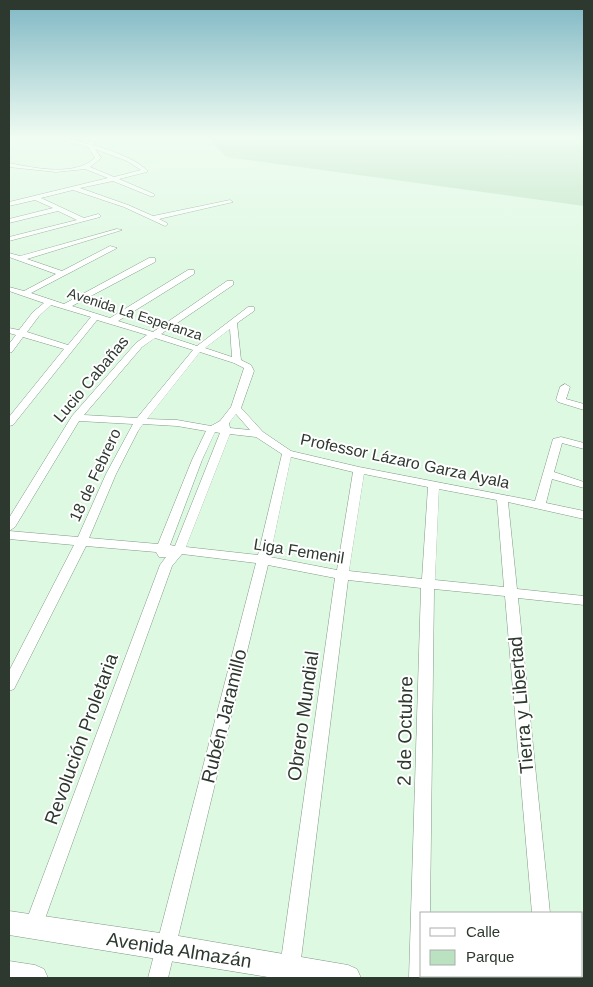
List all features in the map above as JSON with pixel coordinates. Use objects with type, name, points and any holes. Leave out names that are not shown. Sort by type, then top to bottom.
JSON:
[{"type":"main road","name":"Avenida Almazán","points":[[21,925],[348,978]]},
{"type":"main road","points":[[9,974],[35,978]]},
{"type":"street","points":[[9,204],[93,183]]},
{"type":"street","points":[[125,183],[152,195]]},
{"type":"street","points":[[73,188],[126,206],[165,224]]},
{"type":"street","points":[[88,193],[90,200],[106,208]]},
{"type":"street","points":[[34,197],[84,220]]},
{"type":"street","points":[[154,218],[230,202]]},
{"type":"street","points":[[9,220],[57,209]]},
{"type":"street","points":[[9,239],[98,216]]},
{"type":"street","points":[[19,260],[119,230]]},
{"type":"street","points":[[24,294],[113,248]]},
{"type":"street","points":[[9,255],[64,274]]},
{"type":"street","points":[[66,306],[152,260]]},
{"type":"street","points":[[110,321],[191,272]]},
{"type":"street","name":"Lucio Cabañas","points":[[9,527],[76,418],[139,345],[152,334],[230,283]]},
{"type":"street","name":"Avenida La Esperanza","points":[[9,289],[236,361],[245,365],[249,371]]},
{"type":"street","points":[[9,350],[36,314],[50,301]]},
{"type":"street","name":"18 de Febrero","points":[[9,685],[82,541],[124,445],[140,421],[198,349],[251,309]]},
{"type":"street","points":[[9,423],[96,316]]},
{"type":"street","points":[[233,322],[236,361]]},
{"type":"street","points":[[9,330],[70,348]]},
{"type":"street","name":"Revolución Proletaria","points":[[21,925],[166,565],[179,550],[225,427],[236,408],[249,371]]},
{"type":"street","points":[[565,387],[561,400],[584,407]]},
{"type":"street","name":"Professor Lázaro Garza Ayala","points":[[236,408],[259,434],[287,453],[359,470],[540,504],[584,515]]},
{"type":"street","points":[[76,418],[178,423],[212,429],[225,427],[259,434]]},
{"type":"street","points":[[166,565],[162,549],[197,460],[212,429]]},
{"type":"street","points":[[540,504],[557,441],[560,440],[584,446]]},
{"type":"street","name":"Rubén Jaramillo","points":[[158,978],[263,560],[287,453]]},
{"type":"street","name":"Obrero Mundial","points":[[290,968],[342,575],[359,470]]},
{"type":"street","points":[[548,474],[584,484]]},
{"type":"street","name":"2 de Octubre","points":[[420,912],[428,582],[434,485]]},
{"type":"street","name":"Tierra y Libertad","points":[[502,497],[541,912]]},
{"type":"street","name":"Liga Femenil","points":[[9,535],[179,550],[263,560],[342,575],[428,582],[584,600]]},
{"type":"street","name":"2 de Octubre","points":[[419,978],[420,934]]},
{"type":"green space","points":[[416,183],[584,183],[584,206]]}]
